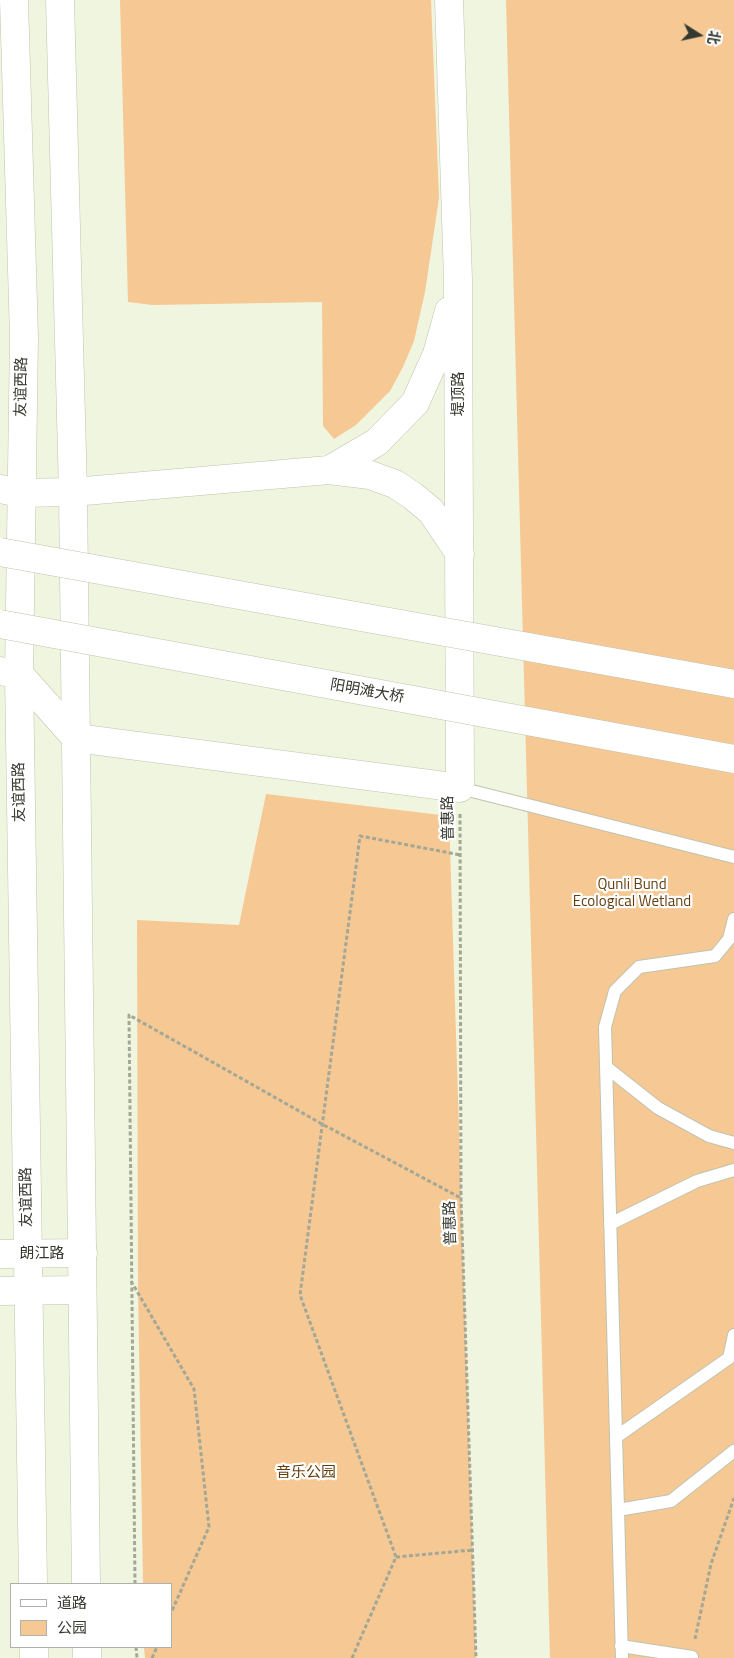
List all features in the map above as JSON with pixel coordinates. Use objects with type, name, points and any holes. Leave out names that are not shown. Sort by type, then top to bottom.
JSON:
[{"type":"main road","name":"友谊西路","points":[[14,0],[24,337],[10,491],[9,672],[28,1254],[33,1583]]},
{"type":"main road","points":[[60,0],[73,492],[86,1583]]},
{"type":"main road","name":"堤顶路","points":[[449,0],[458,280],[460,788]]},
{"type":"main road","points":[[329,470],[377,442],[415,403],[437,354],[458,280]]},
{"type":"main road","points":[[10,491],[73,492],[329,470],[370,475],[395,484],[431,511],[460,554]]},
{"type":"main road","points":[[0,552],[734,684]]},
{"type":"main road","name":"阳明滩大桥","points":[[0,624],[734,759]]},
{"type":"main road","points":[[9,672],[76,738],[460,788]]},
{"type":"main road","name":"朗江路","points":[[0,1254],[83,1254]]},
{"type":"main road","points":[[0,1291],[82,1290]]},
{"type":"lane","points":[[460,788],[734,857]]},
{"type":"lane","points":[[692,1657],[622,1652],[605,1027],[615,991],[639,967],[715,956],[729,939],[734,920]]},
{"type":"lane","points":[[606,1067],[658,1108],[708,1136],[734,1143]]},
{"type":"lane","points":[[610,1224],[697,1181],[734,1170]]},
{"type":"lane","points":[[616,1437],[729,1358],[734,1335]]},
{"type":"lane","points":[[618,1510],[671,1501],[734,1450]]},
{"type":"path","name":"普惠路","points":[[460,788],[461,1198],[476,1658]]},
{"type":"path","points":[[352,1658],[396,1557],[300,1295],[360,836],[461,855]]},
{"type":"path","points":[[135,1583],[129,1015],[322,1124],[461,1198]]},
{"type":"path","points":[[131,1281],[194,1389],[208,1527],[172,1611]]},
{"type":"path","points":[[692,1657],[711,1564],[734,1498]]},
{"type":"path","points":[[396,1557],[473,1550]]},
{"type":"green space","points":[[120,0],[431,0],[439,198],[425,292],[414,341],[390,391],[356,425],[334,439],[323,426],[322,302],[153,305],[128,302]]},
{"type":"green space","name":"Qunli Bund Ecological Wetland","points":[[506,0],[734,0],[734,1658],[550,1658]]},
{"type":"green space","name":"音乐公园","points":[[266,794],[449,816],[476,1658],[145,1658],[144,1648],[172,1648],[172,1583],[143,1583],[138,1288],[137,920],[239,925]]}]
